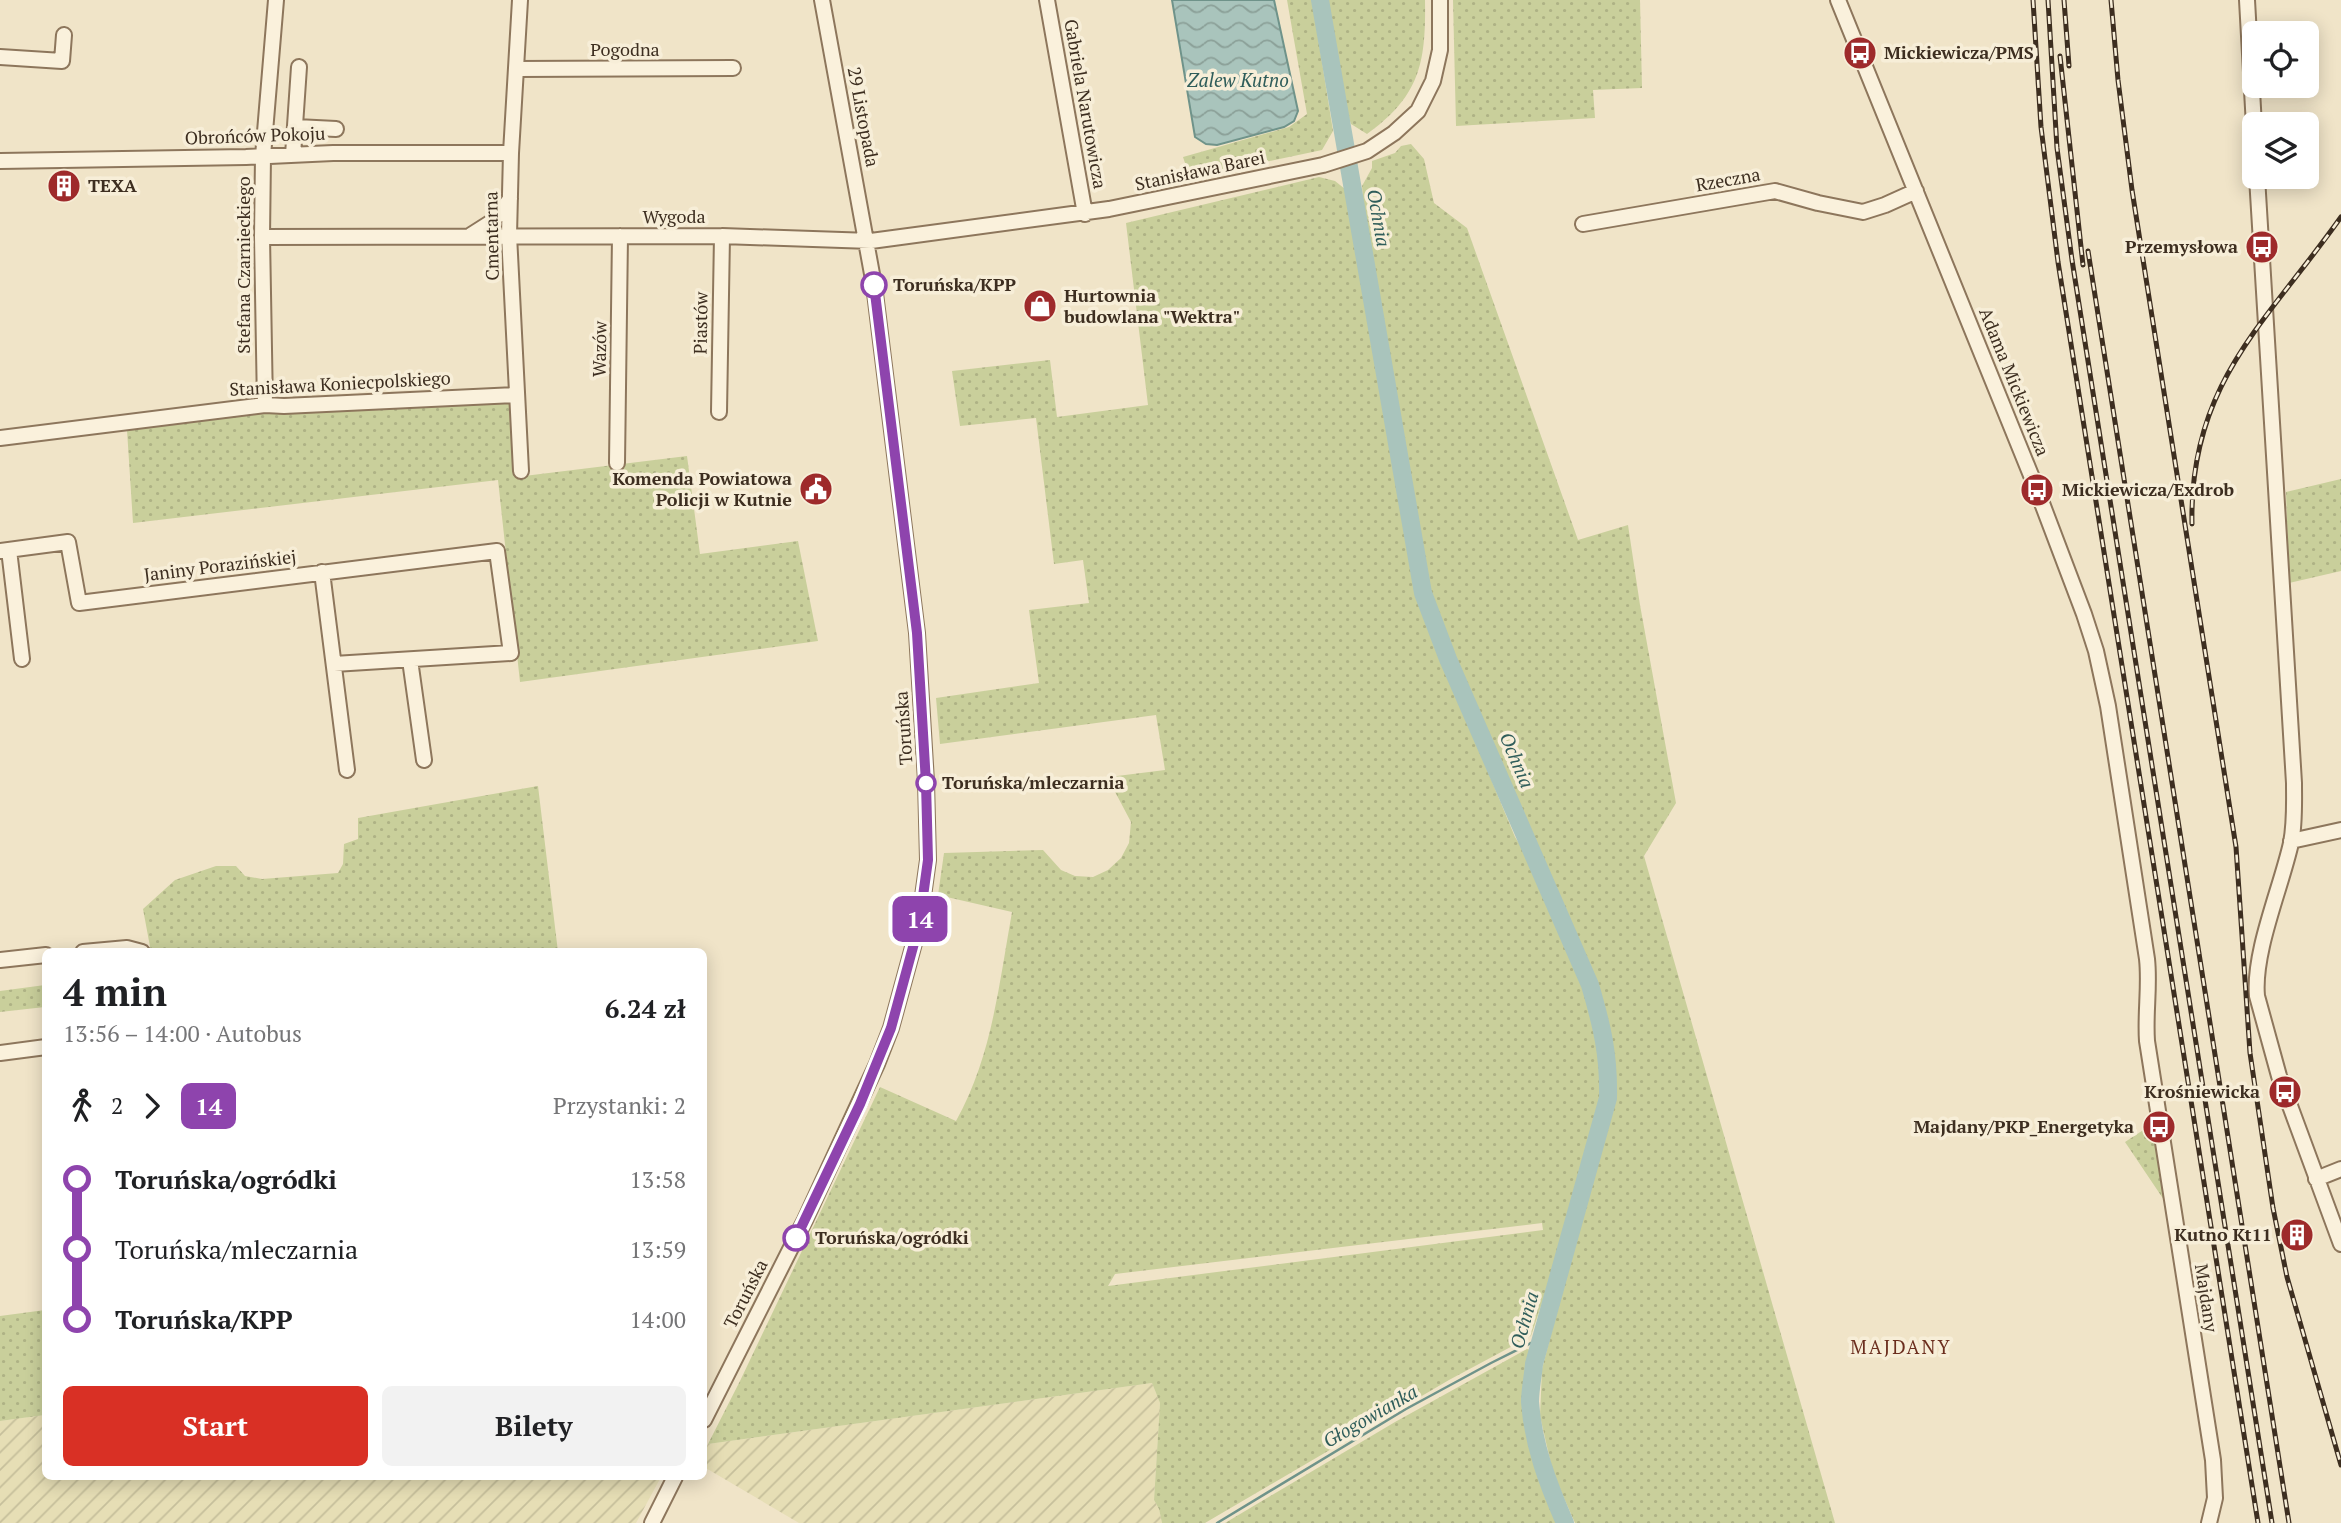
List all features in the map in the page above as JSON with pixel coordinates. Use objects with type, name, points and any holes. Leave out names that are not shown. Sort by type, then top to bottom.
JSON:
[{"type":"street","name":"Stefana Czarnieckiego","points":[[265,404],[263,156],[276,0]]},
{"type":"street","name":"Cmentarna","points":[[520,0],[509,235],[521,471]]},
{"type":"street","name":"29 Listopada","points":[[822,0],[866,241]]},
{"type":"street","name":"Gabriela Narutowicza","points":[[1047,0],[1085,214]]},
{"type":"street","name":"Stanisława Barei","points":[[1085,214],[1323,165],[1367,150],[1394,133],[1418,111],[1433,81],[1440,50],[1440,0]]},
{"type":"street","name":"Adama Mickiewicza","points":[[1838,0],[2037,490],[2096,652],[2108,706],[2141,920],[2150,981],[2148,996]]},
{"type":"street","points":[[2247,0],[2253,112]]},
{"type":"street","points":[[0,57],[62,61],[64,35]]},
{"type":"street","points":[[293,155],[299,67]]},
{"type":"street","name":"Pogodna","points":[[517,69],[733,68]]},
{"type":"street","points":[[296,127],[336,129]]},
{"type":"street","name":"Obrońców Pokoju","points":[[0,161],[333,153],[511,153]]},
{"type":"street","points":[[2258,189],[2294,783],[2291,841],[2256,984],[2279,1076],[2341,1244]]},
{"type":"street","name":"Rzeczna","points":[[1583,224],[1775,191],[1863,212],[1916,191]]},
{"type":"street","points":[[471,235],[493,220],[510,198]]},
{"type":"street","name":"Wygoda","points":[[262,237],[722,236],[866,241],[1085,214]]},
{"type":"street","name":"Wazów","points":[[617,463],[621,236]]},
{"type":"street","name":"Piastów","points":[[719,411],[722,236]]},
{"type":"street","name":"Toruńska","points":[[707,1414],[805,1220],[877,1065],[891,1028],[919,925],[924,893],[928,828],[917,633],[874,285],[866,241]]},
{"type":"street","name":"Stanisława Koniecpolskiego","points":[[0,438],[265,404],[284,406],[516,395]]},
{"type":"street","name":"Janiny Porazińskiej","points":[[5,550],[68,542],[79,603],[497,551],[511,653],[410,660]]},
{"type":"street","points":[[5,550],[22,659]]},
{"type":"street","points":[[322,572],[347,770]]},
{"type":"street","points":[[334,664],[410,660],[424,760]]},
{"type":"street","points":[[2291,841],[2341,830]]},
{"type":"street","points":[[0,960],[42,955]]},
{"type":"street","name":"Majdany","points":[[2148,996],[2148,1054],[2213,1460],[2215,1498],[2209,1523]]},
{"type":"street","points":[[0,1053],[42,1047]]},
{"type":"street","points":[[2316,1179],[2341,1169]]},
{"type":"street","points":[[652,1523],[674,1480]]},
{"type":"shaded area","points":[[1152,1383],[1160,1403],[1154,1500],[1162,1523],[799,1523],[707,1469],[708,1444]]},
{"type":"shaded area","points":[[42,1415],[42,1480],[659,1480],[636,1523],[0,1523],[0,1421]]},
{"type":"green space","points":[[1287,0],[1312,0],[1333,131],[1322,150],[1190,178],[1183,157],[1289,127],[1307,114]]},
{"type":"green space","points":[[1326,0],[1425,0],[1424,42],[1416,76],[1399,106],[1367,134],[1351,124],[1346,109]]},
{"type":"green space","points":[[1453,0],[1640,0],[1642,88],[1593,90],[1595,118],[1456,126]]},
{"type":"green space","points":[[1411,144],[1424,159],[1434,203],[1467,228],[1578,540],[1628,525],[1676,803],[1644,856],[1835,1523],[1575,1523],[1553,1473],[1540,1416],[1542,1369],[1608,1116],[1615,1071],[1607,1021],[1593,978],[1472,700],[1430,594],[1365,221],[1362,186],[1372,168],[1372,161],[1395,153],[1401,146]]},
{"type":"green space","points":[[1319,177],[1335,181],[1345,189],[1420,608],[1515,837],[1524,851],[1580,981],[1596,1026],[1603,1084],[1576,1185],[1573,1210],[1531,1336],[1449,1380],[1205,1523],[1162,1523],[1154,1500],[1160,1403],[1152,1383],[708,1444],[880,1087],[956,1121],[968,1097],[993,1020],[1012,912],[938,895],[944,853],[1043,850],[1061,870],[1075,876],[1093,877],[1108,870],[1121,858],[1129,843],[1131,822],[1113,788],[1093,779],[1165,770],[1156,715],[940,744],[936,698],[1039,683],[1029,610],[1089,603],[1083,560],[1054,564],[1036,418],[960,426],[952,371],[1050,360],[1057,417],[1148,405],[1126,223]],"holes":[[[1542,1223],[1543,1230],[1108,1286],[1115,1274]]]},
{"type":"green space","points":[[510,400],[516,477],[687,456],[700,554],[798,541],[818,641],[520,682],[498,480],[133,523],[127,430],[269,412]]},
{"type":"green space","points":[[2341,479],[2341,571],[2289,583],[2286,492]]},
{"type":"green space","points":[[538,786],[558,948],[150,948],[143,909],[175,880],[216,866],[236,866],[245,876],[262,879],[338,873],[343,864],[344,844],[358,839],[358,818]]},
{"type":"green space","points":[[42,985],[42,1007],[0,1012],[0,991]]},
{"type":"green space","points":[[2151,1125],[2154,1126],[2166,1203],[2125,1142]]},
{"type":"green space","points":[[42,1310],[42,1415],[0,1421],[0,1316]]},
{"type":"green space","points":[[1527,1349],[1531,1350],[1531,1363],[1526,1403],[1527,1420],[1537,1465],[1558,1523],[1225,1523],[1395,1422]]},
{"type":"water","name":"Zalew Kutno","points":[[1172,0],[1274,0],[1298,111],[1294,121],[1284,127],[1217,145],[1206,144],[1195,137]]},
{"type":"waterway","name":"Ochnia","points":[[1320,0],[1423,593],[1448,659],[1590,985],[1604,1041],[1608,1098],[1534,1364],[1530,1393],[1538,1449],[1565,1523]]},
{"type":"waterway","name":"Głogowianka","points":[[1217,1523],[1406,1409],[1541,1338]]},
{"type":"railway","points":[[2033,0],[2041,127],[2058,262],[2258,1523]]},
{"type":"railway","points":[[2048,0],[2057,148],[2072,260],[2272,1523]]},
{"type":"railway","points":[[2064,0],[2069,66]]},
{"type":"railway","points":[[2111,0],[2132,190],[2236,847],[2250,1053],[2273,1208],[2287,1277],[2341,1465]]},
{"type":"railway","points":[[2060,56],[2083,265]]},
{"type":"railway","points":[[2192,524],[2195,475],[2204,431],[2218,393],[2261,323],[2341,217]]},
{"type":"railway","points":[[2088,251],[2289,1523]]},
{"type":"bus line","name":"14","points":[[796,1238],[860,1104],[891,1028],[919,925],[928,860],[917,633],[874,285]]},
{"type":"place","name":"Mickiewicza/PMS","points":[[1860,53]]},
{"type":"place","name":"TEXA","points":[[64,186]]},
{"type":"place","name":"Przemysłowa","points":[[2262,247]]},
{"type":"place","name":"Toruńska/KPP","points":[[874,285]]},
{"type":"place","name":"Hurtownia budowlana \"Wektra\"","points":[[1040,306]]},
{"type":"place","name":"Komenda Powiatowa Policji w Kutnie","points":[[816,489]]},
{"type":"place","name":"Mickiewicza/Exdrob","points":[[2037,490]]},
{"type":"place","name":"Toruńska/mleczarnia","points":[[926,783]]},
{"type":"place","name":"Krośniewicka","points":[[2285,1092]]},
{"type":"place","name":"Majdany/PKP_Energetyka","points":[[2159,1127]]},
{"type":"place","name":"Kutno Kt11","points":[[2297,1235]]},
{"type":"place","name":"Toruńska/ogródki","points":[[796,1238]]},
{"type":"district","name":"MAJDANY","points":[[1901,1347]]}]
